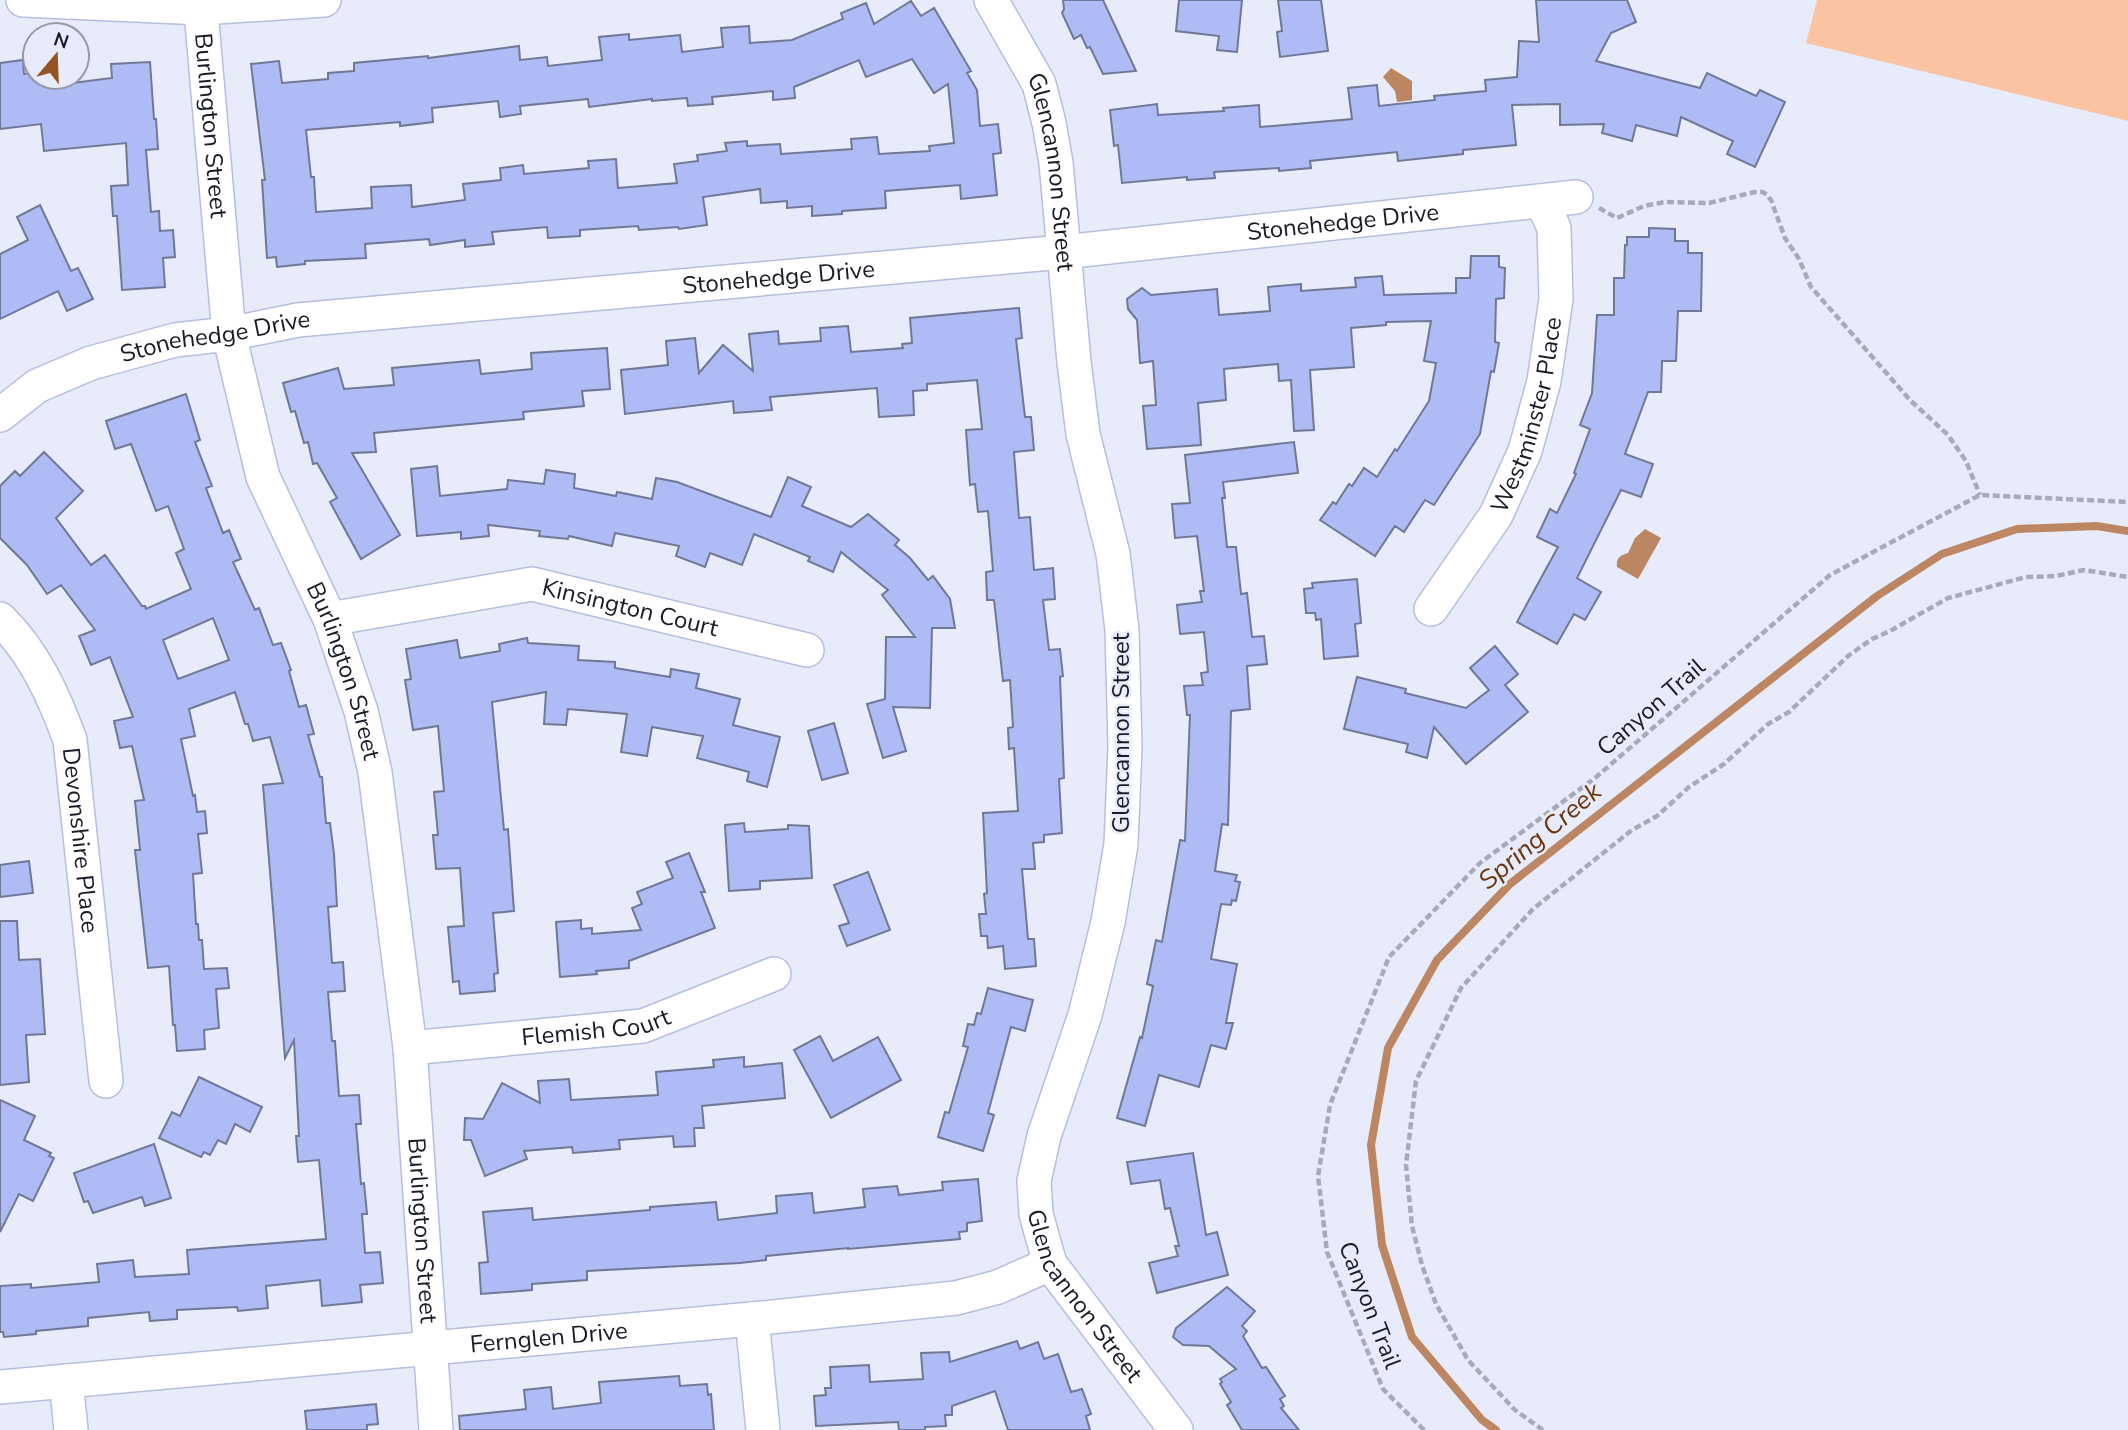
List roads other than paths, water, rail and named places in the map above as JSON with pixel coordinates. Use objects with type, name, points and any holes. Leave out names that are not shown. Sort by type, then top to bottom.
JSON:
[{"type":"street","points":[[23,0],[201,4],[324,0]]},
{"type":"street","name":"Glencannon Street","points":[[991,0],[1039,84],[1049,123],[1056,163],[1083,434],[1113,554],[1122,630],[1125,747],[1121,844],[1108,922],[1085,1016],[1044,1136],[1034,1181],[1036,1214],[1050,1264],[1176,1430]]},
{"type":"street","name":"Burlington Street","points":[[201,4],[229,334],[263,478],[330,619],[361,711],[374,772],[410,1048],[436,1430]]},
{"type":"street","name":"Stonehedge Drive","points":[[0,415],[37,386],[91,363],[175,340],[229,334],[298,320],[1063,252],[1576,197]]},
{"type":"street","name":"Westminster Place","points":[[1431,609],[1496,515],[1525,451],[1545,381],[1556,299],[1554,228],[1542,201]]},
{"type":"street","name":"Kinsington Court","points":[[330,619],[532,584],[807,650]]},
{"type":"street","name":"Devonshire Place","points":[[0,619],[40,671],[56,702],[70,740],[106,1081]]},
{"type":"street","name":"Flemish Court","points":[[410,1048],[643,1026],[774,974]]},
{"type":"street","name":"Fernglen Drive","points":[[0,1387],[956,1298],[998,1287],[1050,1264]]},
{"type":"street","points":[[752,1319],[762,1430]]},
{"type":"street","points":[[66,1381],[72,1430]]},
{"type":"waterway","name":"Spring Creek","points":[[1496,1430],[1482,1420],[1412,1337],[1382,1245],[1371,1145],[1388,1048],[1437,960],[1510,884],[1877,596],[1942,554],[2017,529],[2097,526],[2128,531]]}]
